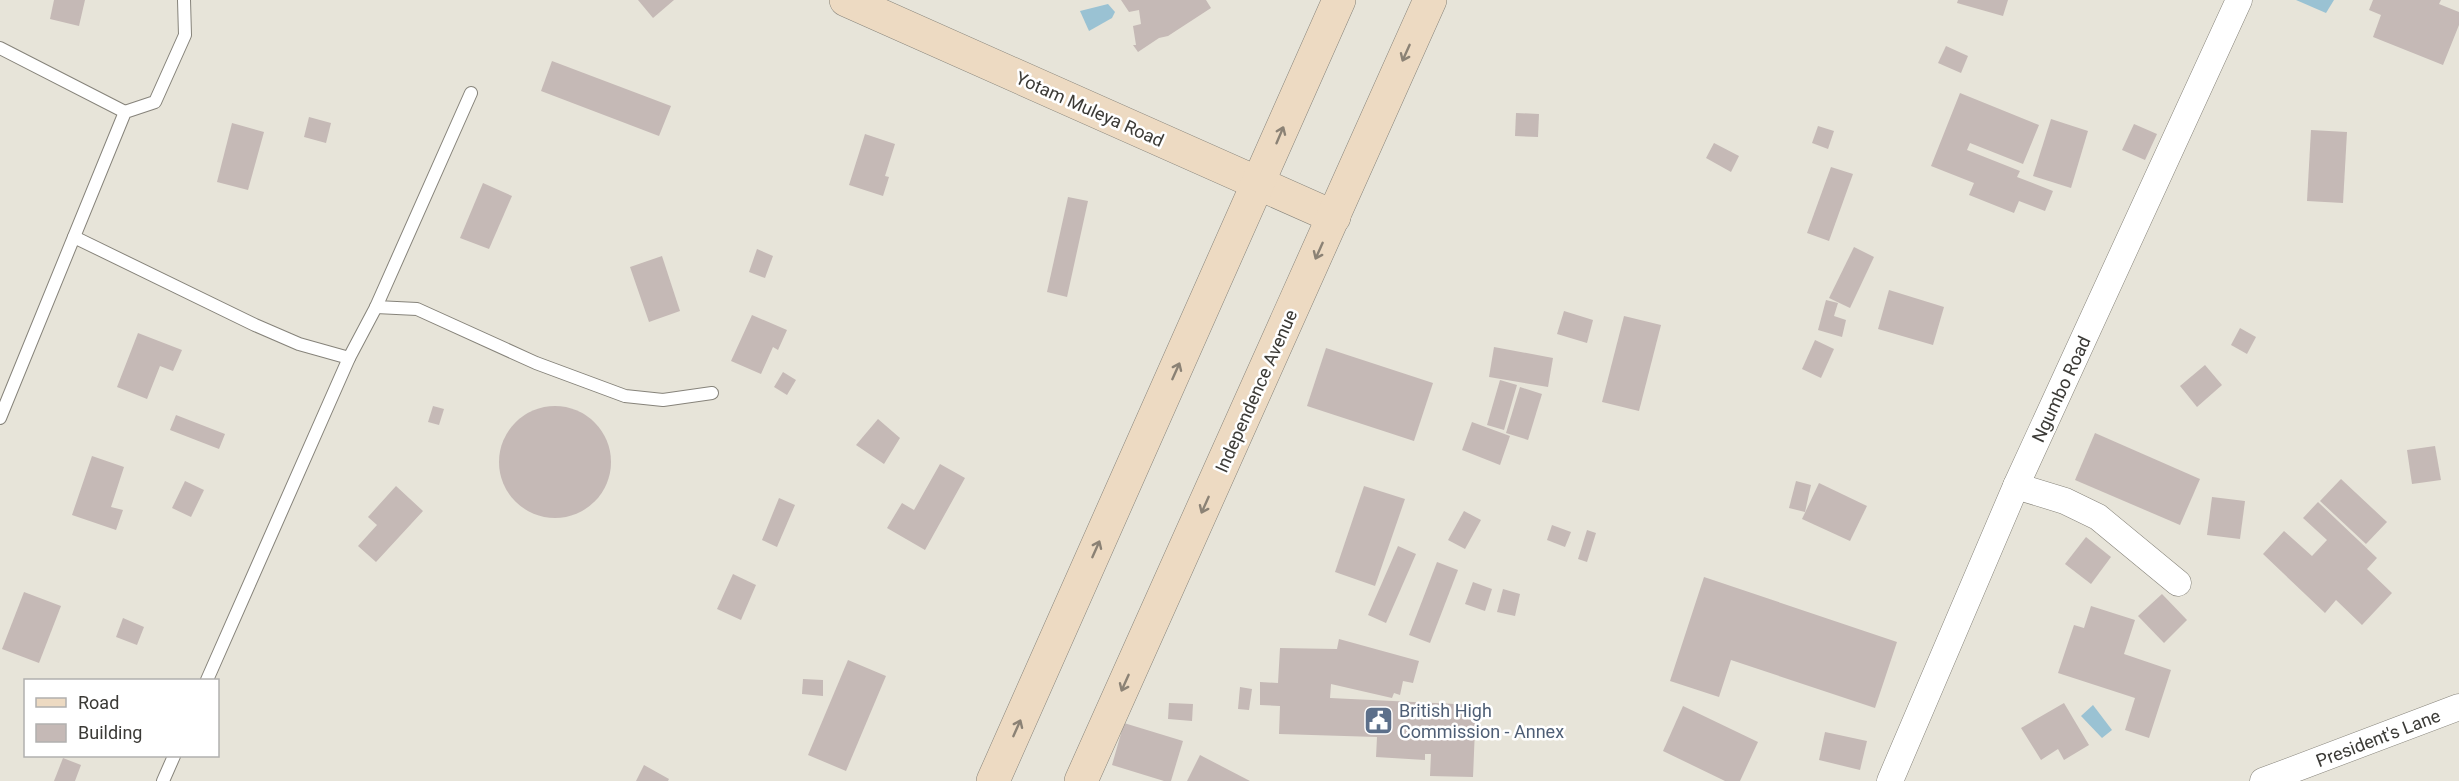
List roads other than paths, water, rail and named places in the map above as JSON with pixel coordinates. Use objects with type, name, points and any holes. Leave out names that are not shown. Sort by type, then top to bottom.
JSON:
[{"type":"main road","name":"Yotam Muleya Road","points":[[846,0],[1334,217]]},
{"type":"main road","points":[[993,781],[1260,183],[1339,0]]},
{"type":"main road","name":"Independence Avenue","points":[[1081,781],[1430,0]]},
{"type":"street","name":"Ngumbo Road","points":[[1890,781],[2016,486],[2239,0]]},
{"type":"street","points":[[2016,486],[2065,501],[2098,518],[2178,583]]},
{"type":"street","name":"President's Lane","points":[[2263,781],[2459,707]]},
{"type":"lane","points":[[0,48],[125,112],[154,102],[185,35],[184,0]]},
{"type":"lane","points":[[208,679],[349,358],[376,307],[471,93]]},
{"type":"lane","points":[[0,418],[125,112]]},
{"type":"lane","points":[[74,237],[299,344],[349,358]]},
{"type":"lane","points":[[376,307],[417,309],[536,363],[625,396],[663,400],[712,393]]},
{"type":"lane","points":[[163,781],[174,757]]},
{"type":"water","points":[[2296,0],[2334,0],[2326,13]]},
{"type":"water","points":[[1108,4],[1115,12],[1112,18],[1089,31],[1080,11]]},
{"type":"water","points":[[2093,705],[2112,730],[2102,738],[2081,716]]},
{"type":"place","name":"British High Commission - Annex","points":[[1378,720]]}]
